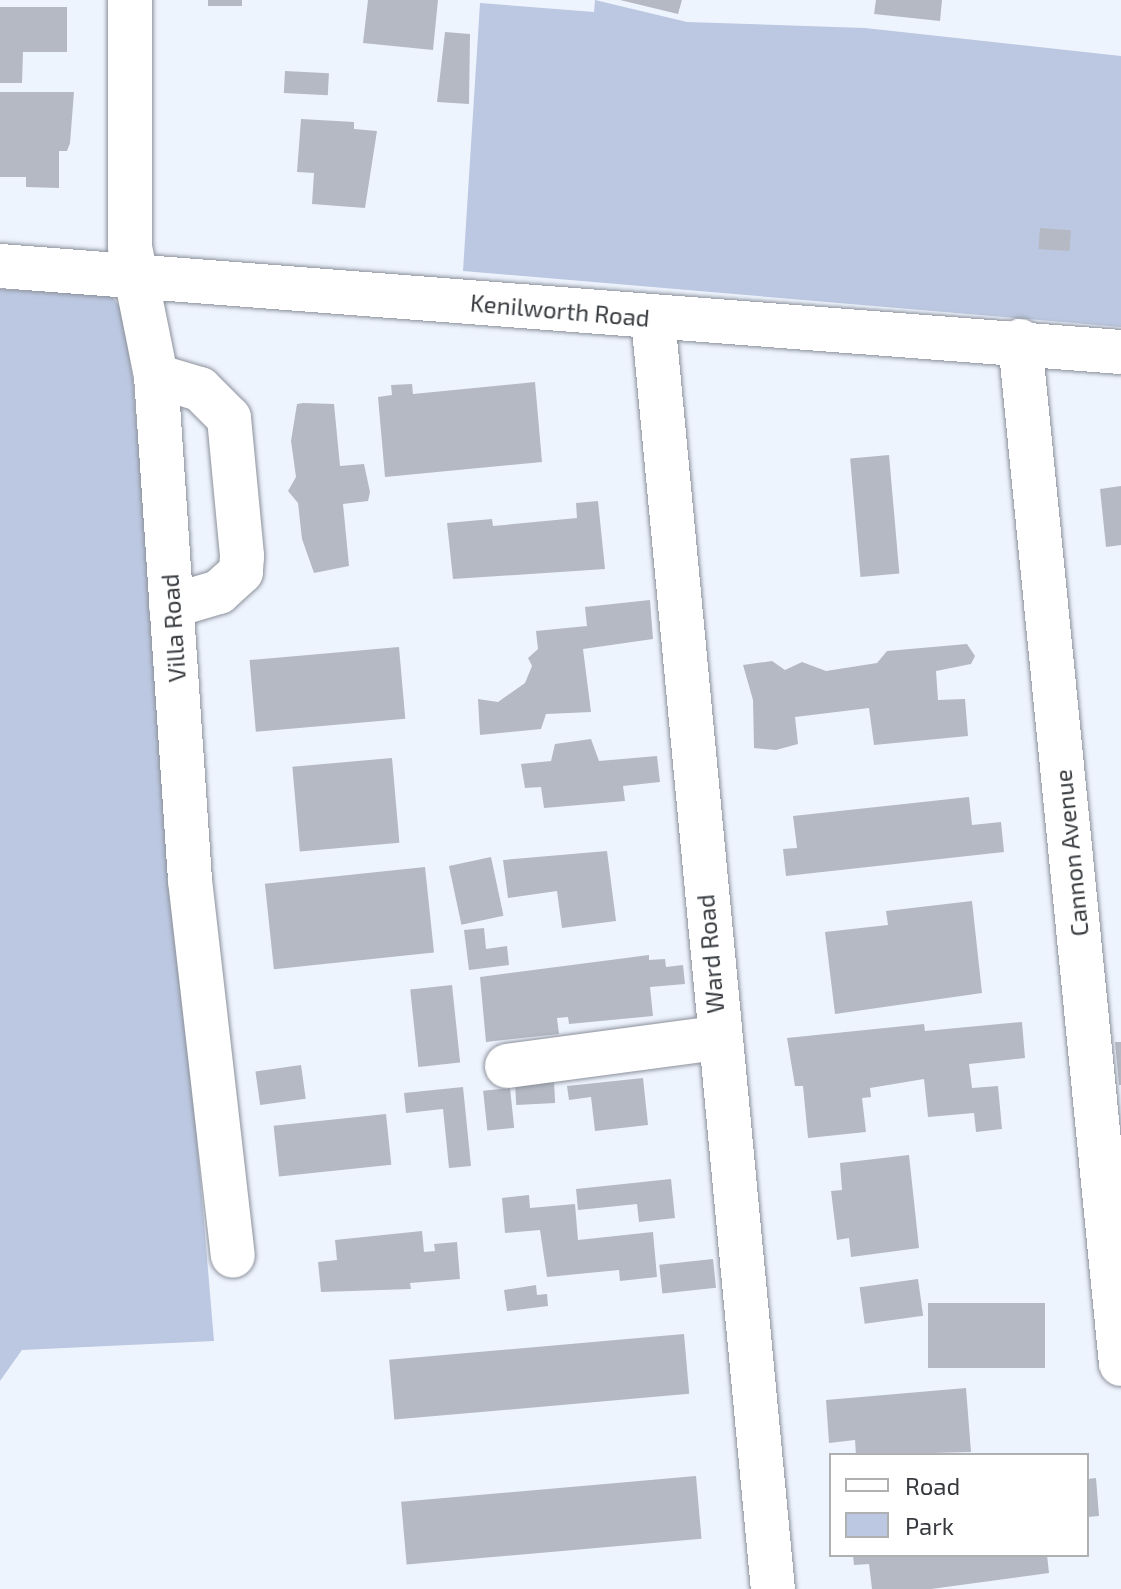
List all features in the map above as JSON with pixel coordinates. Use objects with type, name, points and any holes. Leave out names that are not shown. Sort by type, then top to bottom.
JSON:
[{"type":"street","name":"Villa Road","points":[[130,0],[130,247],[156,376],[190,880],[233,1256]]},
{"type":"street","name":"Kenilworth Road","points":[[0,266],[653,318],[1020,341],[1121,352]]},
{"type":"street","name":"Ward Road","points":[[653,318],[718,1038],[773,1589]]},
{"type":"street","name":"Cannon Avenue","points":[[1020,341],[1121,1364]]},
{"type":"street","points":[[156,376],[200,389],[229,418],[242,556],[241,572],[219,592],[171,606]]},
{"type":"street","points":[[507,1066],[718,1038]]},
{"type":"green space","points":[[595,0],[687,22],[865,28],[1121,56],[1121,327],[463,271],[480,3],[594,12]]},
{"type":"green space","points":[[0,289],[111,295],[122,310],[133,380],[214,1341],[22,1350],[0,1381]]},
{"type":"building","points":[[208,0],[242,0],[242,6],[208,6]]},
{"type":"building","points":[[368,0],[438,0],[433,50],[363,43]]},
{"type":"building","points":[[620,0],[682,0],[678,14]]},
{"type":"building","points":[[876,0],[942,0],[940,21],[874,14]]},
{"type":"building","points":[[0,7],[67,7],[67,52],[23,52],[22,83],[0,83]]},
{"type":"building","points":[[445,32],[470,34],[469,104],[437,102]]},
{"type":"building","points":[[285,71],[329,73],[328,95],[284,93]]},
{"type":"building","points":[[0,92],[74,92],[70,143],[67,151],[59,151],[59,188],[26,187],[26,177],[0,177]]},
{"type":"building","points":[[301,119],[354,122],[354,129],[377,131],[365,208],[312,204],[314,173],[297,172]]},
{"type":"building","points":[[1040,228],[1071,230],[1069,251],[1039,249]]},
{"type":"building","points":[[535,382],[542,462],[385,477],[378,397],[392,395],[391,385],[412,384],[413,394]]},
{"type":"building","points":[[297,404],[334,404],[340,466],[364,464],[370,492],[368,501],[343,504],[349,566],[314,573],[302,539],[298,503],[288,491],[296,477],[291,441]]},
{"type":"building","points":[[889,455],[899,574],[861,577],[850,458]]},
{"type":"building","points":[[1121,486],[1121,545],[1106,547],[1100,489]]},
{"type":"building","points":[[598,501],[605,569],[453,579],[447,523],[492,519],[493,526],[577,518],[576,503]]},
{"type":"building","points":[[650,600],[653,639],[583,649],[591,712],[546,714],[541,729],[480,735],[478,699],[498,702],[525,683],[532,666],[528,658],[538,649],[536,631],[587,626],[585,607]]},
{"type":"building","points":[[967,644],[975,656],[971,664],[936,671],[938,700],[965,699],[968,736],[874,745],[869,708],[795,717],[798,744],[776,750],[754,748],[753,700],[743,665],[772,661],[785,670],[802,662],[826,671],[877,663],[887,651]]},
{"type":"building","points":[[399,647],[405,719],[256,732],[250,660]]},
{"type":"building","points":[[591,739],[599,761],[657,756],[660,782],[623,786],[625,801],[544,808],[541,787],[525,788],[521,764],[551,761],[555,744]]},
{"type":"building","points":[[392,758],[399,843],[300,851],[292,767]]},
{"type":"building","points":[[969,797],[972,825],[1001,822],[1004,852],[786,876],[783,849],[797,848],[793,816]]},
{"type":"building","points":[[607,851],[616,921],[562,928],[557,891],[508,898],[503,860]]},
{"type":"building","points":[[491,857],[503,916],[461,925],[449,866]]},
{"type":"building","points":[[425,867],[434,953],[274,969],[265,884]]},
{"type":"building","points":[[972,901],[982,993],[835,1014],[825,932],[888,925],[886,911]]},
{"type":"building","points":[[484,928],[486,949],[507,946],[509,965],[469,970],[464,930]]},
{"type":"building","points":[[649,955],[649,960],[665,959],[666,967],[683,965],[685,984],[650,987],[653,1016],[569,1024],[568,1017],[557,1018],[559,1034],[486,1042],[480,977]]},
{"type":"building","points":[[452,985],[460,1063],[418,1067],[410,989]]},
{"type":"building","points":[[1022,1022],[1025,1058],[969,1064],[972,1088],[998,1086],[1002,1129],[976,1132],[974,1113],[928,1117],[924,1079],[870,1088],[871,1097],[862,1098],[866,1132],[808,1138],[803,1086],[795,1086],[787,1038],[924,1024],[925,1031]]},
{"type":"building","points":[[1115,1042],[1121,1042],[1121,1085],[1119,1085]]},
{"type":"building","points":[[301,1065],[306,1099],[260,1105],[255,1071]]},
{"type":"building","points":[[643,1078],[648,1125],[595,1131],[591,1097],[569,1100],[567,1086]]},
{"type":"building","points":[[554,1081],[555,1103],[516,1105],[515,1083]]},
{"type":"building","points":[[463,1087],[471,1166],[449,1168],[443,1109],[406,1113],[404,1093]]},
{"type":"building","points":[[510,1088],[514,1128],[487,1131],[483,1091]]},
{"type":"building","points":[[386,1114],[391,1165],[279,1177],[274,1126]]},
{"type":"building","points":[[909,1155],[919,1248],[851,1257],[849,1238],[837,1240],[831,1191],[842,1190],[840,1163]]},
{"type":"building","points":[[671,1179],[675,1218],[639,1222],[637,1204],[578,1210],[576,1189]]},
{"type":"building","points":[[529,1195],[530,1208],[575,1204],[578,1240],[653,1232],[657,1277],[620,1281],[619,1270],[547,1277],[540,1230],[505,1233],[502,1198]]},
{"type":"building","points":[[422,1231],[424,1252],[435,1251],[434,1244],[457,1242],[460,1279],[410,1283],[411,1289],[321,1292],[318,1262],[337,1260],[335,1240]]},
{"type":"building","points":[[713,1259],[716,1288],[662,1293],[659,1265]]},
{"type":"building","points":[[918,1279],[923,1316],[865,1324],[860,1287]]},
{"type":"building","points":[[536,1285],[537,1295],[547,1294],[548,1306],[507,1311],[504,1290]]},
{"type":"building","points":[[928,1303],[1045,1303],[1045,1368],[928,1368]]},
{"type":"building","points":[[684,1334],[689,1394],[394,1420],[389,1360]]},
{"type":"building","points":[[966,1388],[971,1452],[856,1453],[855,1440],[829,1443],[826,1400]]},
{"type":"building","points":[[696,1476],[701,1539],[407,1565],[401,1502]]},
{"type":"building","points":[[1096,1478],[1099,1516],[1089,1517],[1089,1479]]},
{"type":"building","points":[[853,1557],[1047,1557],[1049,1573],[931,1589],[872,1589],[869,1564],[854,1565]]}]
